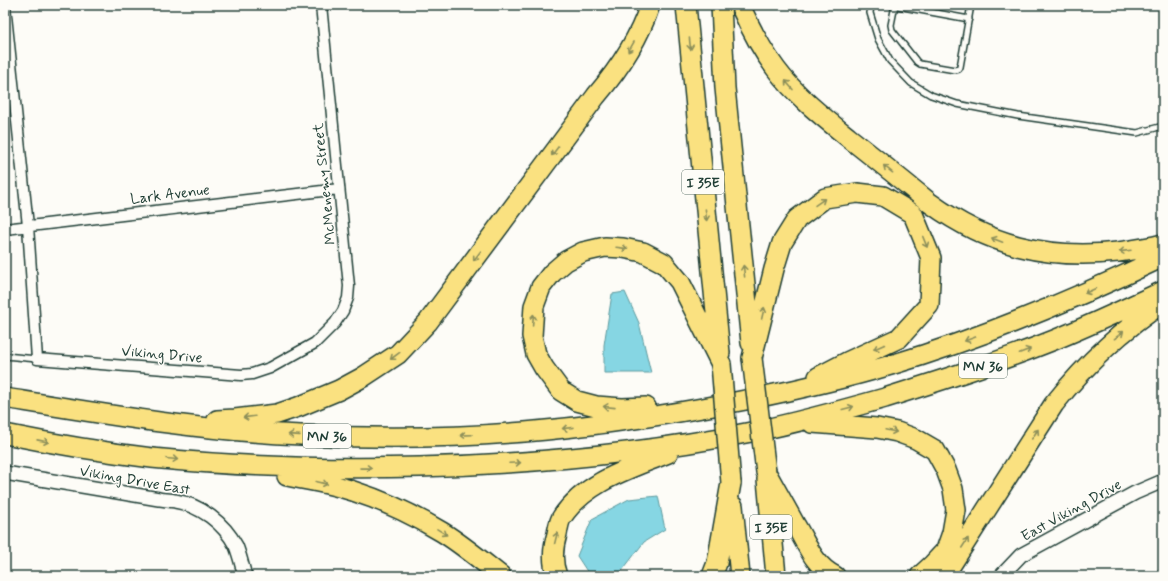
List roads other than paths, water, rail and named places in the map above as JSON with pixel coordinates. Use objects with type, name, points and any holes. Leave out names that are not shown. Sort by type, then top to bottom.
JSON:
[{"type":"highway","points":[[150,421],[235,419],[276,414],[298,407],[339,390],[363,377],[398,354],[428,322],[610,79],[637,37],[650,5]]},
{"type":"highway","name":"I 35E","points":[[686,5],[740,576]]},
{"type":"highway","name":"I 35E","points":[[721,5],[725,88],[767,475],[776,576]]},
{"type":"highway","points":[[740,5],[761,47],[793,90],[930,203],[966,226],[1005,243],[1029,249],[1075,255],[1147,248],[1163,244]]},
{"type":"highway","points":[[753,354],[782,243],[797,219],[825,198],[857,194],[883,196],[913,214],[931,258],[929,305],[899,338],[847,362],[794,390]]},
{"type":"highway","points":[[704,408],[622,408],[596,406],[577,401],[561,391],[544,368],[536,354],[532,336],[534,306],[541,287],[552,273],[566,260],[582,252],[605,247],[623,248],[643,252],[664,263],[680,282],[720,360]]},
{"type":"highway","name":"MN 36","points":[[5,398],[150,421],[244,432],[299,435],[354,437],[455,436],[544,431],[597,425],[704,408],[794,390],[892,364],[959,343],[1072,299],[1163,257]]},
{"type":"highway","name":"MN 36","points":[[5,434],[50,443],[152,458],[286,467],[330,468],[458,466],[561,459],[629,452],[748,433],[797,422],[925,386],[1061,337],[1116,313],[1163,290]]},
{"type":"highway","points":[[944,576],[1054,404],[1072,381],[1114,339],[1163,303]]},
{"type":"highway","points":[[797,422],[877,428],[897,432],[916,439],[936,450],[953,489],[956,510],[952,533],[946,550],[920,576]]},
{"type":"highway","points":[[557,576],[554,568],[554,543],[561,518],[579,497],[596,484],[621,472],[697,442]]},
{"type":"highway","points":[[229,464],[320,482],[352,490],[384,502],[414,516],[442,532],[501,576]]},
{"type":"highway","points":[[767,475],[810,552],[827,572],[835,576]]},
{"type":"highway","points":[[712,576],[717,563],[731,483]]},
{"type":"street","name":"McMenemy Street","points":[[311,346],[316,343],[335,323],[343,311],[348,298],[349,286],[321,5]]},
{"type":"street","points":[[5,6],[28,226],[37,359]]},
{"type":"street","name":"Lark Avenue","points":[[5,229],[339,188]]},
{"type":"street","name":"Viking Drive","points":[[37,359],[241,375],[252,374],[270,368],[311,346]]},
{"type":"street","name":"Viking Drive East","points":[[5,473],[175,501],[190,505],[217,521],[227,532],[238,552],[244,576]]},
{"type":"street","name":"East Viking Drive","points":[[1001,576],[1022,555],[1135,493],[1163,481]]},
{"type":"lane","points":[[872,5],[870,13],[878,39],[890,62],[911,83],[930,95],[957,104],[1018,116],[1137,133],[1163,126]]},
{"type":"lane","points":[[969,19],[894,5],[891,25],[892,30],[917,62],[920,64],[958,70],[960,67],[969,19],[971,5]]},
{"type":"lane","name":"Viking Drive","points":[[5,356],[37,359]]},
{"type":"water","points":[[625,292],[639,323],[651,373],[604,373],[604,345],[612,294]]},
{"type":"water","points":[[658,496],[665,529],[644,542],[618,576],[590,576],[577,556],[592,519],[629,499]]}]
